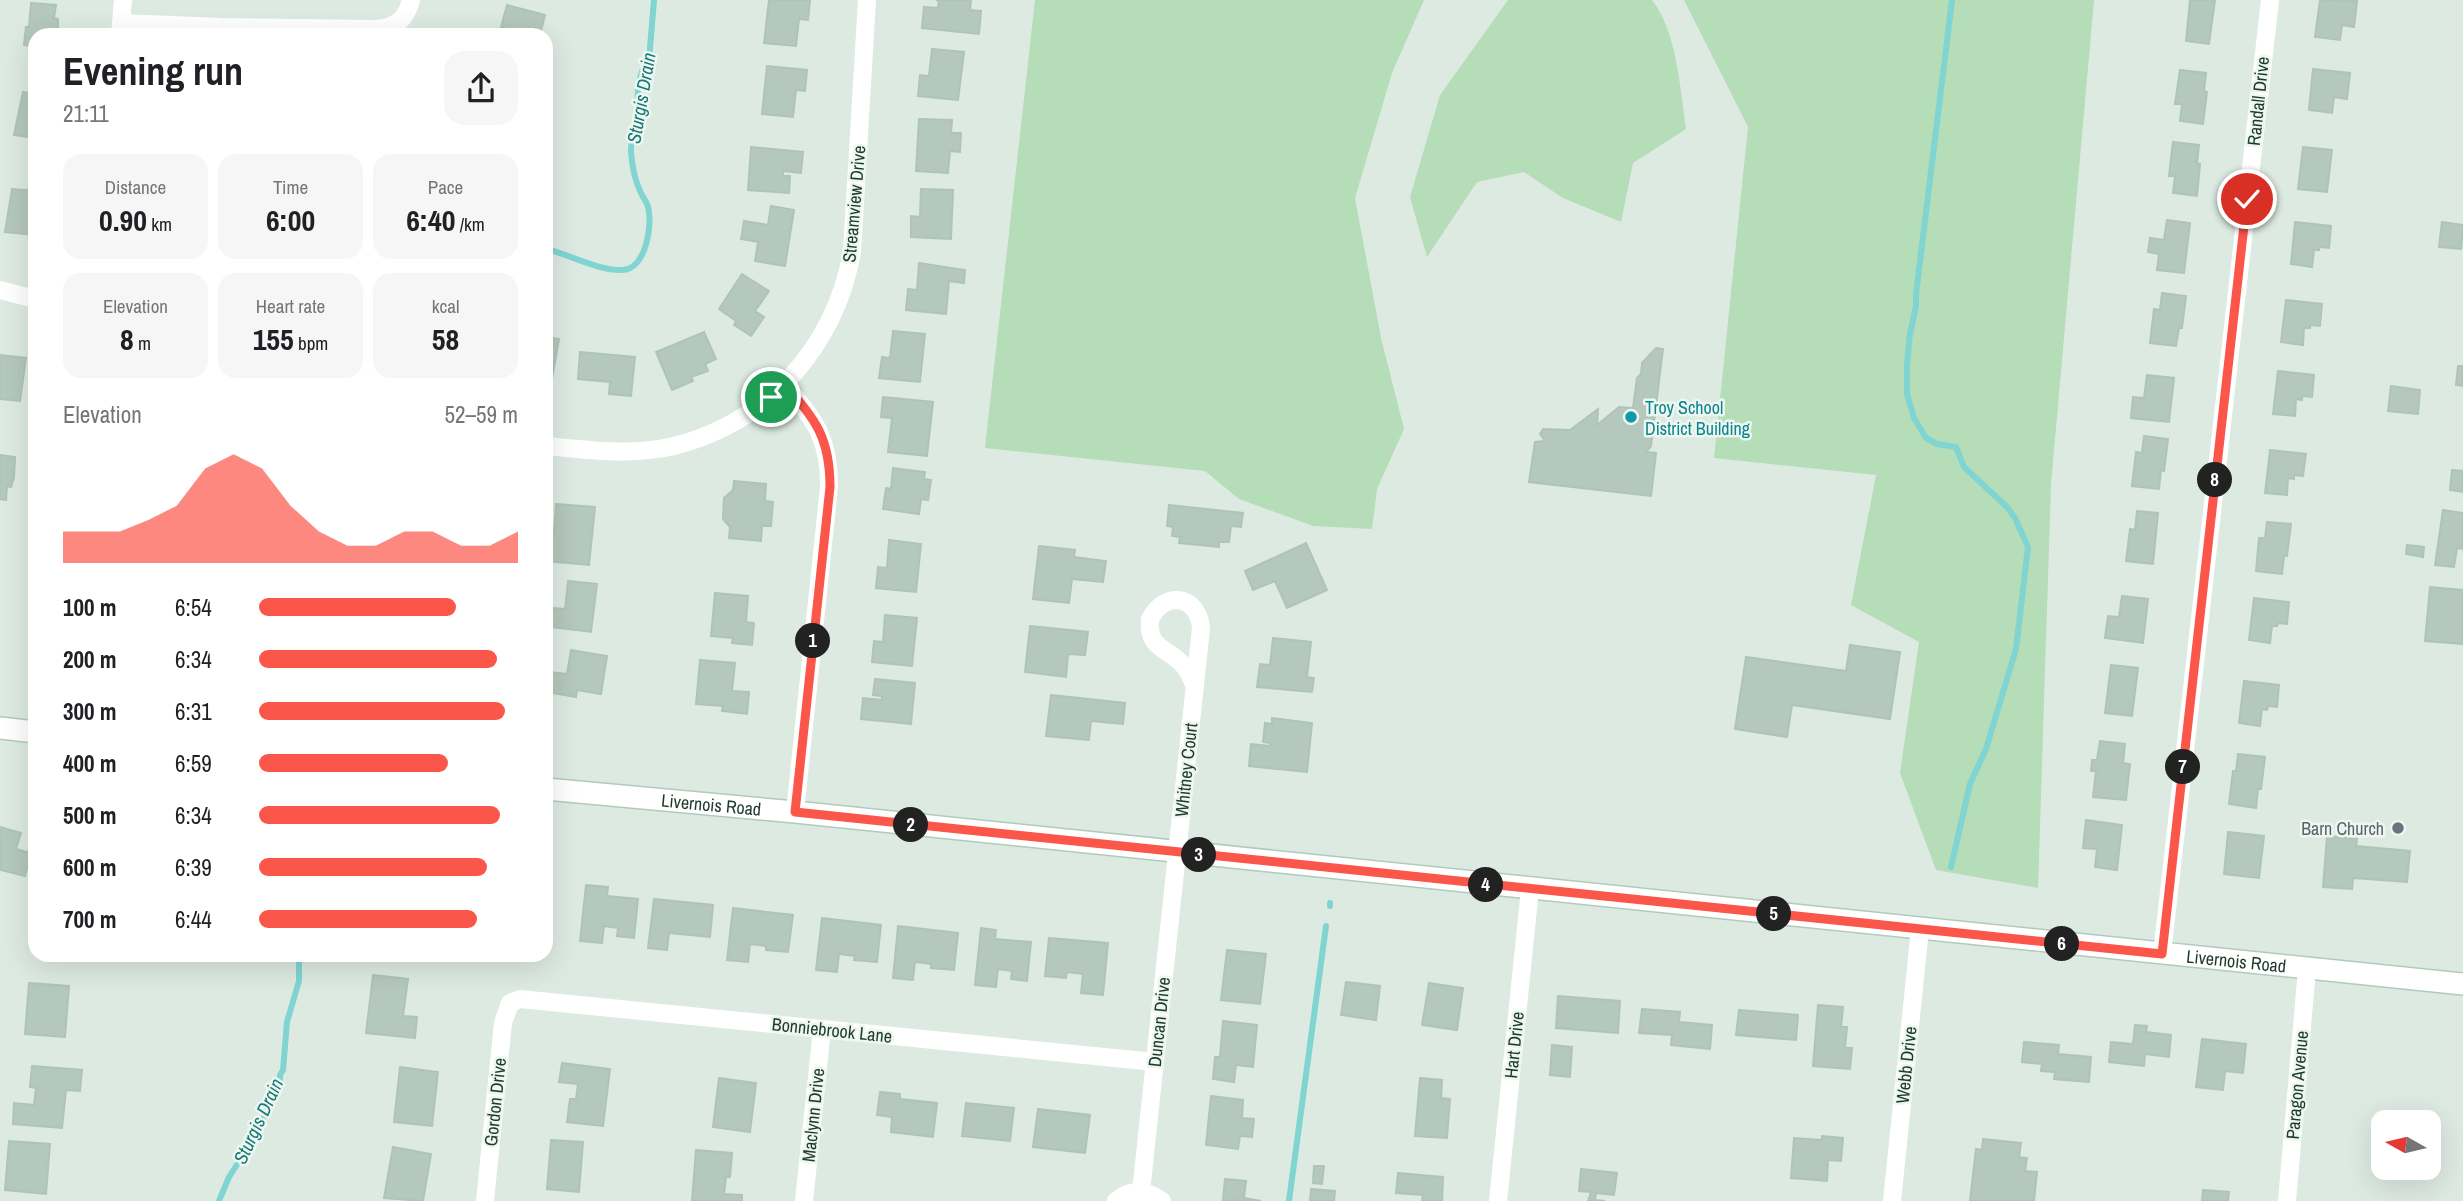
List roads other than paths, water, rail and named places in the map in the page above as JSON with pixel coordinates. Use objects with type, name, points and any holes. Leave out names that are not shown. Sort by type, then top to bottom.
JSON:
[{"type":"main road","points":[[0,728],[28,731]]},
{"type":"main road","name":"Livernois Road","points":[[553,790],[795,812],[2463,984]]},
{"type":"street","points":[[120,28],[123,0]]},
{"type":"street","points":[[387,28],[402,20],[408,12],[411,0]]},
{"type":"street","name":"Streamview Drive","points":[[553,447],[617,452],[673,446],[740,419],[771,397],[799,370],[838,306],[848,274],[855,228],[867,0]]},
{"type":"street","name":"Randall Drive","points":[[2162,954],[2270,0]]},
{"type":"street","points":[[171,28],[299,28]]},
{"type":"street","points":[[0,290],[28,297]]},
{"type":"street","points":[[785,385],[801,402],[819,430],[830,464],[830,487],[795,812]]},
{"type":"street","name":"Whitney Court","points":[[1178,853],[1200,647],[1200,618],[1188,603],[1177,599],[1168,600],[1161,604],[1150,618],[1151,638],[1186,668],[1195,687]]},
{"type":"street","name":"Duncan Drive","points":[[1141,1192],[1178,853]]},
{"type":"street","name":"Hart Drive","points":[[1498,1201],[1530,889]]},
{"type":"street","name":"Webb Drive","points":[[1892,1201],[1920,929]]},
{"type":"street","name":"Paragon Avenue","points":[[2287,1201],[2307,969]]},
{"type":"street","name":"Bonniebrook Lane","points":[[510,1003],[528,999],[1155,1062]]},
{"type":"street","name":"Gordon Drive","points":[[485,1201],[503,1023],[510,1003]]},
{"type":"street","name":"Maclynn Drive","points":[[804,1201],[822,1029]]},
{"type":"street","points":[[1116,1201],[1130,1193],[1141,1192],[1152,1194],[1162,1201]]},
{"type":"waterway","name":"Sturgis Drain","points":[[553,251],[593,265],[622,270],[637,263],[642,255],[648,234],[649,215],[635,178],[631,147],[637,125],[639,81],[649,60],[654,0]]},
{"type":"waterway","points":[[1951,867],[1970,784],[1986,749],[2016,649],[2028,547],[2015,518],[2007,507],[1964,467],[1956,447],[1937,444],[1926,438],[1914,418],[1907,394],[1910,334],[1916,306],[1952,0]]},
{"type":"waterway","points":[[1289,1201],[1326,926]]},
{"type":"waterway","name":"Sturgis Drain","points":[[219,1201],[229,1177],[256,1135],[280,1081],[287,1022],[299,981],[299,962]]},
{"type":"place","name":"Troy School District Building","points":[[1631,417]]},
{"type":"place","name":"Barn Church","points":[[2398,828]]}]
